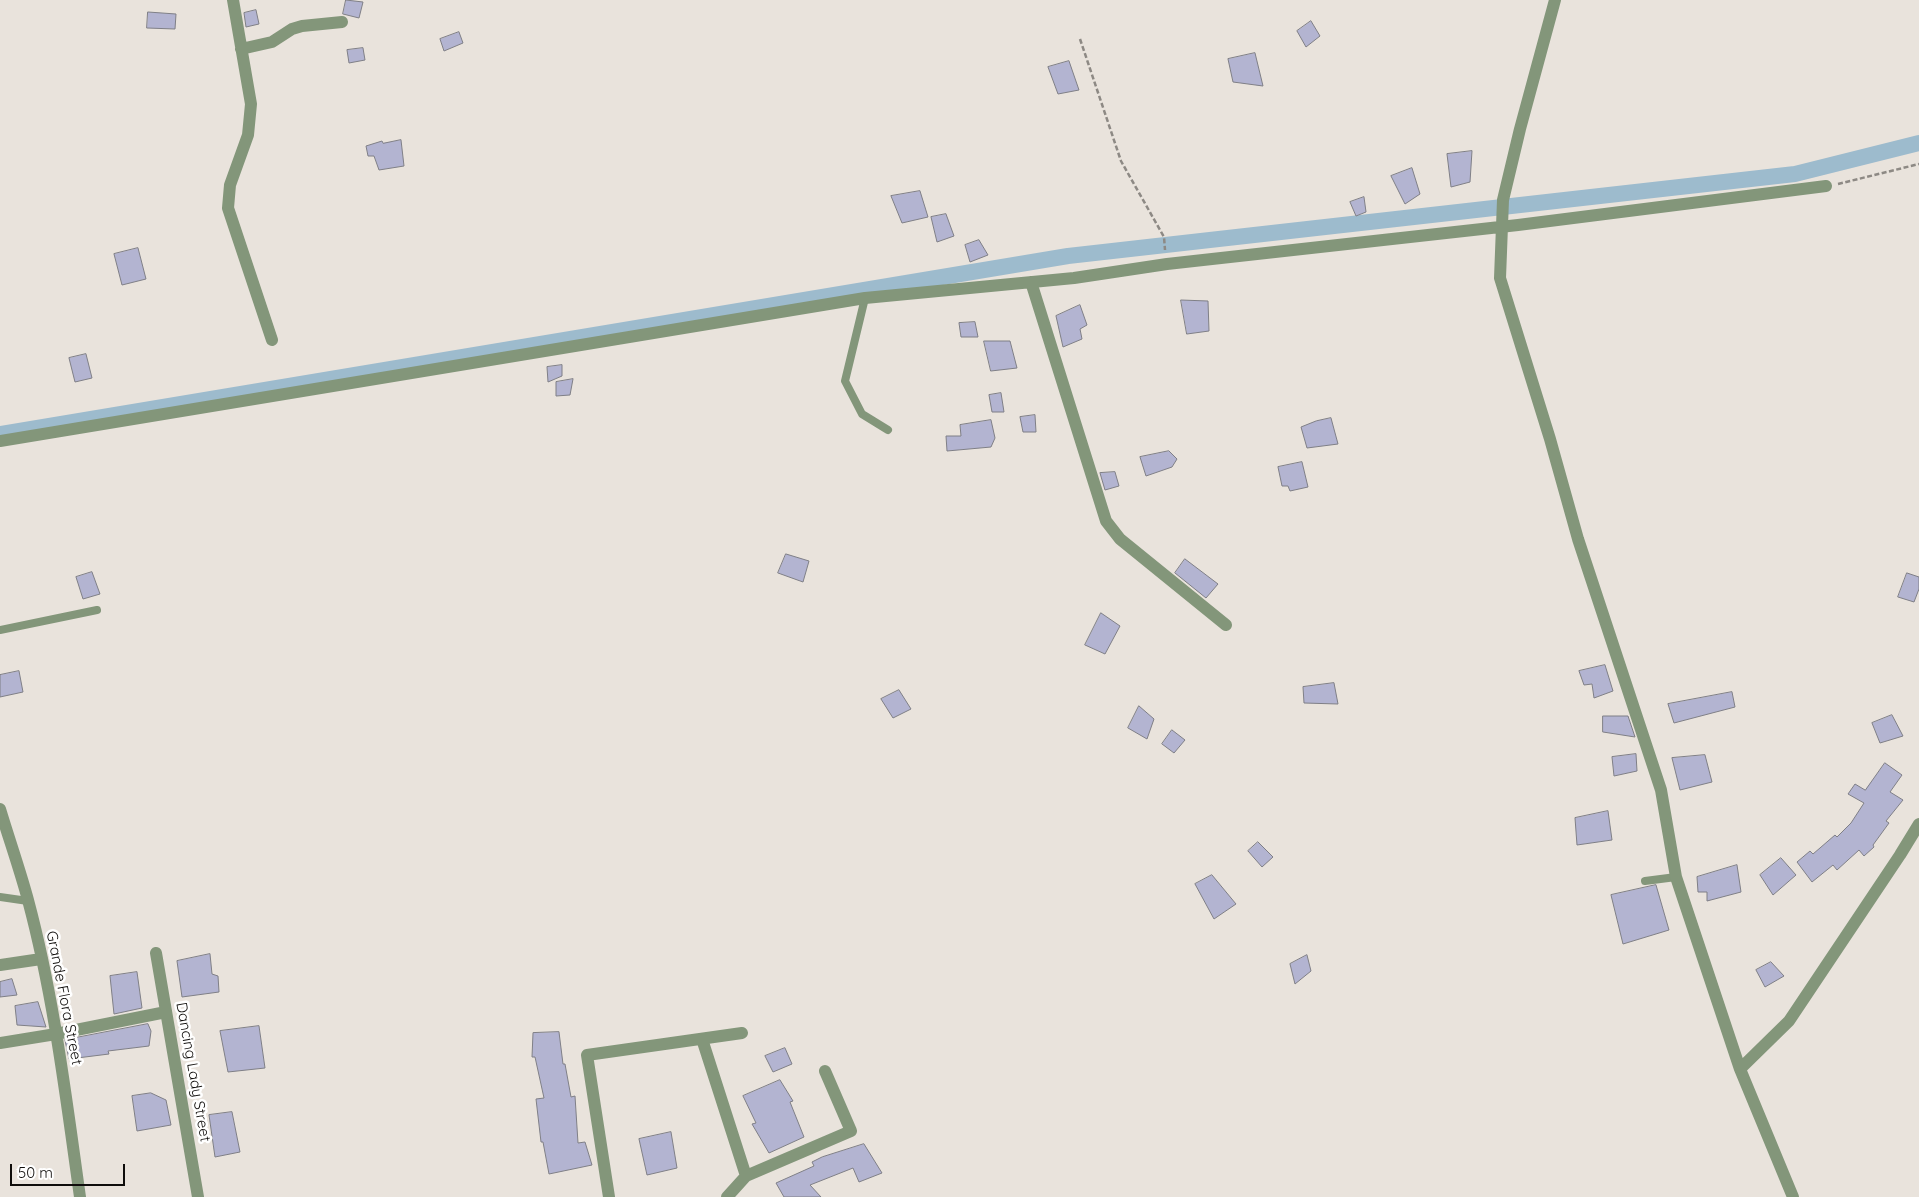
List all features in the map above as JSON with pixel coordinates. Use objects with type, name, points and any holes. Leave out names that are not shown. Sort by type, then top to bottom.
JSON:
[{"type":"street","points":[[233,0],[251,104],[248,135],[230,185],[228,208],[272,340]]},
{"type":"street","points":[[1555,0],[1503,200],[1500,278],[1550,439],[1578,539],[1661,790],[1676,877],[1740,1069],[1794,1197]]},
{"type":"street","points":[[241,49],[272,42],[292,29],[302,26],[342,22]]},
{"type":"street","points":[[0,441],[865,298],[1074,278],[1167,264],[1826,186]]},
{"type":"street","points":[[1031,282],[1106,521],[1120,539],[1226,625]]},
{"type":"street","name":"Grande Flora Street","points":[[0,809],[28,901],[42,959],[56,1034],[80,1197]]},
{"type":"street","points":[[1740,1069],[1790,1021],[1900,856],[1919,824]]},
{"type":"street","name":"Dancing Lady Street","points":[[156,953],[198,1197]]},
{"type":"street","points":[[0,965],[42,959]]},
{"type":"street","points":[[0,1043],[166,1012]]},
{"type":"street","points":[[609,1197],[587,1055],[742,1033]]},
{"type":"street","points":[[702,1039],[746,1176]]},
{"type":"street","points":[[727,1197],[746,1176],[851,1131],[825,1071]]},
{"type":"lane","points":[[865,298],[845,381],[862,414],[888,430]]},
{"type":"lane","points":[[0,630],[96,610]]},
{"type":"lane","points":[[1645,881],[1676,877]]},
{"type":"lane","points":[[0,897],[28,901]]},
{"type":"path","points":[[1080,39],[1122,161],[1164,237],[1166,258]]},
{"type":"path","points":[[1826,186],[1919,164]]},
{"type":"building","points":[[346,0],[363,2],[359,18],[343,14]]},
{"type":"building","points":[[256,10],[259,24],[246,27],[244,13]]},
{"type":"building","points":[[148,12],[176,14],[175,29],[147,28]]},
{"type":"building","points":[[1311,21],[1320,36],[1306,47],[1297,31]]},
{"type":"building","points":[[459,32],[463,43],[444,51],[440,39]]},
{"type":"building","points":[[363,48],[365,60],[349,63],[347,50]]},
{"type":"building","points":[[1255,53],[1263,86],[1233,82],[1228,59]]},
{"type":"building","points":[[1069,61],[1079,90],[1058,94],[1048,67]]},
{"type":"building","points":[[401,140],[404,166],[379,170],[374,156],[368,156],[366,146],[382,141],[383,143]]},
{"type":"building","points":[[1472,151],[1470,182],[1451,187],[1447,154]]},
{"type":"building","points":[[1412,168],[1420,194],[1405,204],[1391,176]]},
{"type":"building","points":[[920,191],[928,217],[902,223],[891,196]]},
{"type":"building","points":[[1364,197],[1366,212],[1356,216],[1350,202]]},
{"type":"building","points":[[946,214],[954,236],[937,242],[931,217]]},
{"type":"building","points":[[979,240],[988,255],[970,262],[965,245]]},
{"type":"building","points":[[138,248],[146,279],[122,285],[114,254]]},
{"type":"building","points":[[1181,300],[1208,301],[1209,331],[1187,334]]},
{"type":"building","points":[[1080,305],[1087,325],[1080,329],[1082,339],[1063,347],[1056,316]]},
{"type":"building","points":[[975,322],[978,337],[961,337],[959,323]]},
{"type":"building","points":[[984,341],[1010,341],[1017,368],[991,371]]},
{"type":"building","points":[[86,354],[92,378],[75,382],[69,358]]},
{"type":"building","points":[[562,365],[562,376],[548,382],[547,367]]},
{"type":"building","points":[[573,379],[570,395],[556,396],[556,382]]},
{"type":"building","points":[[1001,393],[1004,412],[992,412],[989,395]]},
{"type":"building","points":[[1035,415],[1036,432],[1023,432],[1020,417]]},
{"type":"building","points":[[1331,418],[1338,444],[1307,448],[1301,427]]},
{"type":"building","points":[[991,420],[995,438],[991,447],[947,451],[946,436],[961,436],[960,425]]},
{"type":"building","points":[[1169,451],[1177,459],[1172,467],[1146,476],[1140,457]]},
{"type":"building","points":[[1302,462],[1308,487],[1290,491],[1288,486],[1282,486],[1278,467]]},
{"type":"building","points":[[1115,472],[1119,486],[1105,490],[1100,473]]},
{"type":"building","points":[[786,554],[809,561],[803,582],[778,573]]},
{"type":"building","points":[[1185,559],[1218,584],[1206,598],[1175,573]]},
{"type":"building","points":[[92,572],[100,594],[83,599],[76,577]]},
{"type":"building","points":[[1907,573],[1919,577],[1919,589],[1914,602],[1898,597]]},
{"type":"building","points":[[1101,613],[1120,626],[1105,654],[1085,645]]},
{"type":"building","points":[[1605,665],[1613,691],[1594,698],[1592,684],[1584,685],[1579,671]]},
{"type":"building","points":[[19,671],[23,692],[0,697],[0,675]]},
{"type":"building","points":[[1334,683],[1338,704],[1304,703],[1303,687]]},
{"type":"building","points":[[899,690],[911,709],[893,718],[881,699]]},
{"type":"building","points":[[1732,692],[1735,707],[1674,723],[1668,704]]},
{"type":"building","points":[[1139,706],[1154,719],[1147,739],[1128,728]]},
{"type":"building","points":[[1892,715],[1903,736],[1880,743],[1872,723]]},
{"type":"building","points":[[1603,716],[1628,716],[1635,737],[1603,732]]},
{"type":"building","points":[[1172,730],[1185,740],[1174,753],[1162,744]]},
{"type":"building","points":[[1636,754],[1637,771],[1614,776],[1612,757]]},
{"type":"building","points":[[1705,755],[1712,782],[1680,790],[1672,758]]},
{"type":"building","points":[[1885,763],[1902,775],[1890,792],[1903,800],[1886,821],[1889,823],[1873,845],[1874,847],[1864,856],[1859,850],[1837,870],[1833,865],[1812,882],[1797,862],[1810,851],[1813,854],[1835,835],[1837,837],[1851,823],[1864,803],[1848,794],[1855,784],[1865,790]]},
{"type":"building","points":[[1608,811],[1612,840],[1577,845],[1575,818]]},
{"type":"building","points":[[1258,842],[1273,857],[1262,867],[1248,851]]},
{"type":"building","points":[[1781,858],[1796,875],[1773,895],[1760,875]]},
{"type":"building","points":[[1737,865],[1741,892],[1707,901],[1707,892],[1698,892],[1697,877]]},
{"type":"building","points":[[1212,875],[1236,904],[1214,919],[1195,884]]},
{"type":"building","points":[[1656,885],[1669,930],[1623,944],[1611,895]]},
{"type":"building","points":[[210,954],[212,974],[218,976],[219,992],[182,997],[177,961]]},
{"type":"building","points":[[1307,955],[1311,971],[1295,984],[1290,964]]},
{"type":"building","points":[[1771,962],[1784,976],[1765,987],[1756,970]]},
{"type":"building","points":[[137,972],[142,1008],[114,1014],[110,976]]},
{"type":"building","points":[[12,979],[17,995],[0,997],[0,982]]},
{"type":"building","points":[[38,1002],[46,1027],[17,1025],[15,1006]]},
{"type":"building","points":[[148,1024],[151,1031],[149,1046],[108,1051],[109,1054],[69,1059],[65,1040]]},
{"type":"building","points":[[259,1026],[265,1068],[228,1072],[220,1031]]},
{"type":"building","points":[[559,1032],[563,1064],[565,1064],[571,1097],[575,1096],[578,1143],[585,1142],[592,1165],[549,1174],[543,1142],[541,1142],[536,1099],[544,1098],[535,1057],[532,1057],[533,1033]]},
{"type":"building","points":[[785,1048],[792,1064],[773,1072],[765,1056]]},
{"type":"building","points":[[780,1080],[793,1101],[790,1102],[804,1137],[769,1153],[752,1124],[756,1123],[743,1096]]},
{"type":"building","points":[[151,1093],[166,1100],[171,1125],[137,1131],[132,1096]]},
{"type":"building","points":[[232,1112],[240,1152],[215,1157],[209,1115]]},
{"type":"building","points":[[671,1132],[677,1168],[647,1175],[639,1139]]},
{"type":"building","points":[[864,1144],[882,1173],[859,1182],[853,1168],[810,1185],[821,1197],[784,1197],[776,1183],[814,1166],[812,1162],[822,1157]]},
{"type":"waterway","points":[[0,434],[1068,256],[1795,174],[1919,143]]}]
